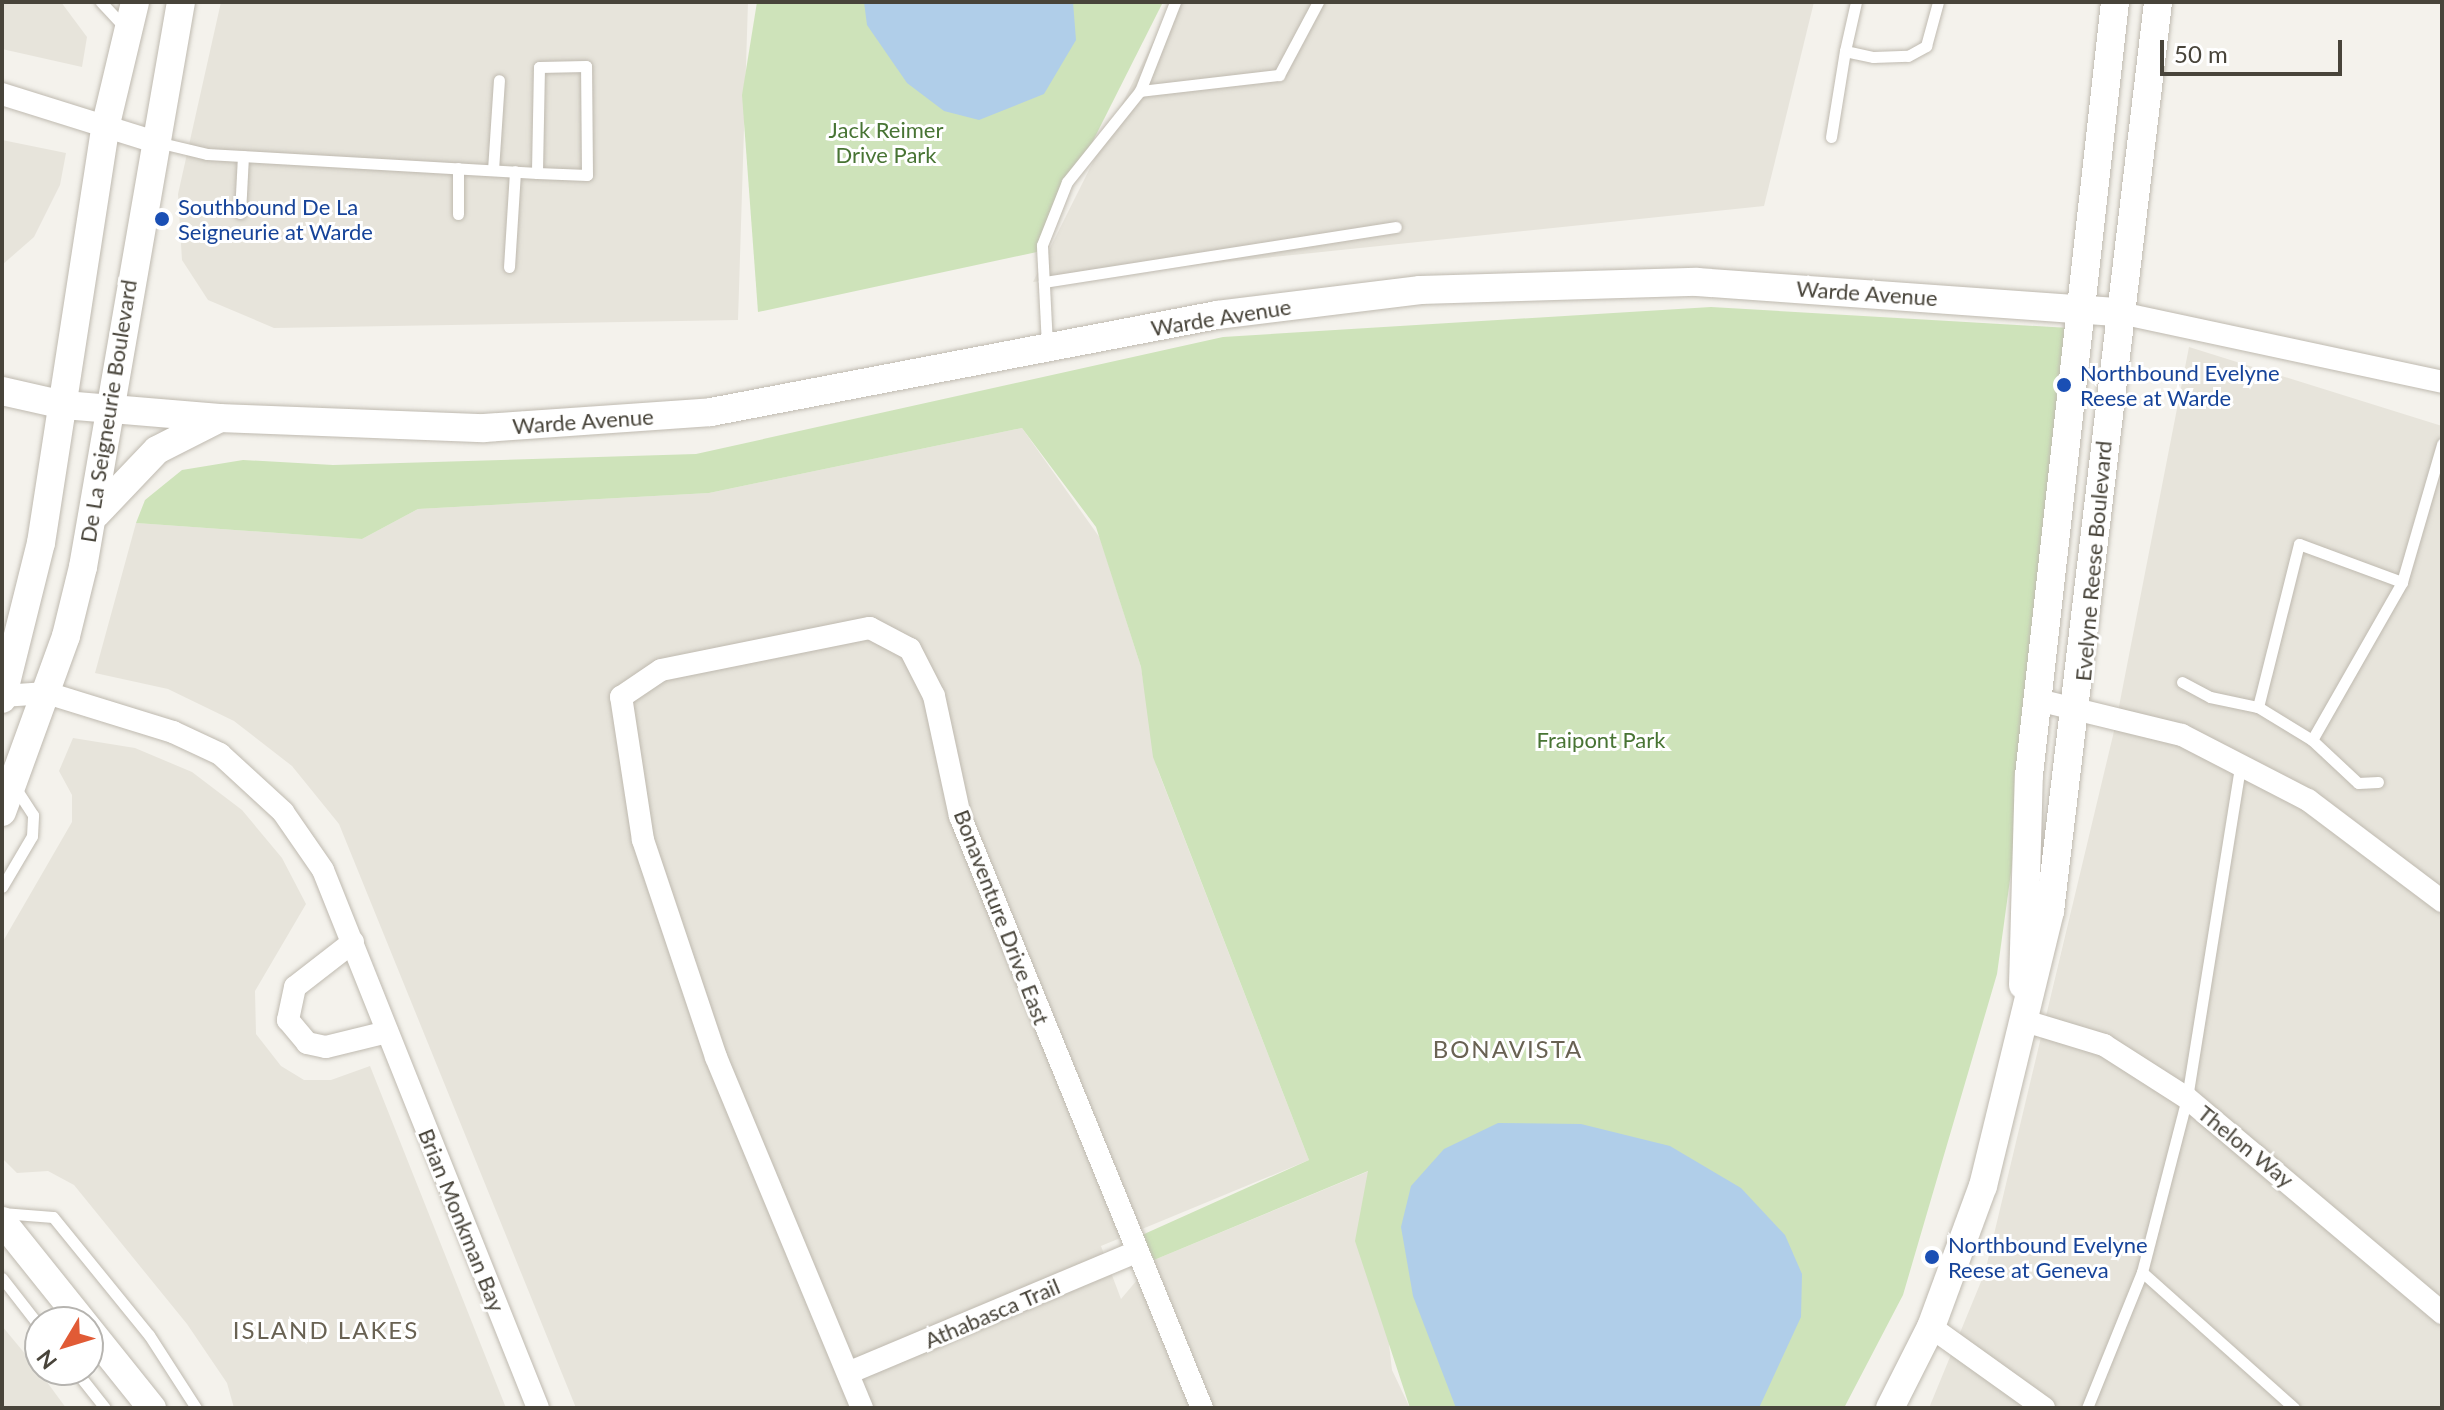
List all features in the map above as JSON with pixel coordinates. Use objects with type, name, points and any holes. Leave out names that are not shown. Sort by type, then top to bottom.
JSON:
[{"type":"street","name":"De La Seigneurie Boulevard","points":[[2,697],[31,595],[64,405],[106,124],[135,2]]},
{"type":"street","name":"De La Seigneurie Boulevard","points":[[8,799],[47,693],[90,521],[152,141],[181,2]]},
{"type":"street","name":"Evelyne Reese Boulevard","points":[[2025,1021],[2020,915],[2038,700],[2084,309],[2115,2]]},
{"type":"street","name":"Evelyne Reese Boulevard","points":[[1890,1408],[1931,1327],[1983,1186],[2050,911],[2079,706],[2116,312],[2158,2]]},
{"type":"street","points":[[2,94],[106,124],[152,141]]},
{"type":"street","name":"Warde Avenue","points":[[2,391],[64,405],[219,418],[484,428],[711,412],[1048,346],[1420,290],[1697,282],[2116,312],[2442,382]]},
{"type":"street","points":[[90,521],[116,486],[157,450],[219,418]]},
{"type":"street","name":"Bonaventure Drive East","points":[[862,1408],[716,1057],[643,840],[621,697],[661,670],[870,628],[910,649],[934,696],[960,816],[1202,1408]]},
{"type":"street","points":[[2,697],[47,693]]},
{"type":"street","name":"Brian Monkman Bay","points":[[47,693],[173,732],[220,754],[255,783],[306,842],[353,942],[538,1408]]},
{"type":"street","points":[[2038,700],[2079,706],[2182,735],[2308,800],[2442,901]]},
{"type":"street","points":[[353,942],[295,987],[288,1020],[307,1043],[326,1047],[387,1032]]},
{"type":"street","name":"Thelon Way","points":[[2025,1021],[2104,1045],[2187,1098],[2442,1313]]},
{"type":"street","points":[[2,1221],[152,1408]]},
{"type":"street","name":"Athabasca Trail","points":[[848,1373],[1136,1252]]},
{"type":"street","points":[[1931,1327],[2044,1408]]},
{"type":"lane","points":[[101,2],[128,30]]},
{"type":"lane","points":[[1048,346],[1042,245],[1067,182],[1140,91],[1175,2]]},
{"type":"lane","points":[[1140,91],[1279,75],[1318,2]]},
{"type":"lane","points":[[1831,137],[1856,2]]},
{"type":"lane","points":[[1845,51],[1908,56],[1934,31],[1938,2]]},
{"type":"lane","points":[[152,141],[243,156],[537,173],[587,175],[586,66],[539,67],[537,173]]},
{"type":"lane","points":[[493,170],[499,80]]},
{"type":"lane","points":[[240,213],[243,156]]},
{"type":"lane","points":[[458,168],[458,214]]},
{"type":"lane","points":[[509,267],[515,171]]},
{"type":"lane","points":[[1044,282],[1396,227]]},
{"type":"lane","points":[[2312,740],[2402,582],[2442,444]]},
{"type":"lane","points":[[2258,707],[2299,544],[2402,582]]},
{"type":"lane","points":[[2182,682],[2210,697],[2258,707],[2312,740],[2358,783],[2378,782]]},
{"type":"lane","points":[[2087,1408],[2142,1272],[2187,1098],[2240,766]]},
{"type":"lane","points":[[2,887],[32,836],[33,815],[8,799]]},
{"type":"lane","points":[[2,1213],[53,1217],[149,1335],[196,1408]]},
{"type":"lane","points":[[2142,1272],[2294,1408]]},
{"type":"lane","points":[[2,1278],[24,1306]]},
{"type":"lane","points":[[88,1386],[105,1408]]},
{"type":"shaded area","points":[[2,2],[61,2],[87,37],[82,67],[2,49]]},
{"type":"shaded area","points":[[221,2],[748,2],[738,320],[274,328],[208,300],[182,260],[178,194]]},
{"type":"shaded area","points":[[1173,2],[1814,2],[1764,206],[1033,282]]},
{"type":"shaded area","points":[[2,140],[66,153],[60,185],[34,237],[2,265]]},
{"type":"shaded area","points":[[2189,347],[2442,426],[2442,1408],[1929,1408],[1985,1272],[2115,727]]},
{"type":"shaded area","points":[[1022,428],[1100,538],[1141,667],[1157,768],[1309,1160],[1101,1246],[1121,1299],[1154,1260],[1369,1171],[1392,1370],[1410,1408],[576,1408],[339,824],[292,766],[234,721],[168,689],[95,673],[136,523],[362,539],[418,509],[709,493]]},
{"type":"shaded area","points":[[73,738],[135,748],[192,772],[242,810],[282,858],[306,904],[255,991],[256,1034],[281,1066],[304,1080],[331,1080],[370,1066],[506,1408],[234,1408],[227,1383],[187,1324],[74,1185],[48,1171],[17,1173],[2,1158],[2,943],[72,822],[72,795],[59,771]]},
{"type":"shaded area","points":[[2,1326],[24,1353],[24,1386],[50,1386],[66,1408],[2,1408]]},
{"type":"green space","name":"Jack Reimer Drive Park","points":[[757,2],[1163,2],[1037,252],[758,312],[742,95]]},
{"type":"green space","name":"Fraipont Park","points":[[1711,307],[2086,329],[1997,974],[1903,1295],[1844,1408],[1410,1408],[1355,1241],[1368,1171],[1154,1260],[1142,1235],[1309,1160],[1153,757],[1141,667],[1096,527],[1022,428],[709,493],[418,509],[362,539],[136,523],[145,500],[182,470],[243,460],[333,465],[696,454],[1223,337]]},
{"type":"water","points":[[864,2],[1073,2],[1076,40],[1044,94],[979,120],[944,111],[907,83],[867,25]]},
{"type":"water","points":[[1498,1123],[1581,1124],[1670,1146],[1741,1188],[1785,1235],[1802,1274],[1801,1317],[1759,1408],[1456,1408],[1413,1296],[1401,1227],[1411,1186],[1444,1149]]},
{"type":"place","name":"Southbound De La Seigneurie at Warde","points":[[162,219]]},
{"type":"place","name":"Northbound Evelyne Reese at Warde","points":[[2064,385]]},
{"type":"place","name":"Northbound Evelyne Reese at Geneva","points":[[1932,1257]]},
{"type":"district","name":"BONAVISTA","points":[[1508,1049]]},
{"type":"district","name":"ISLAND LAKES","points":[[326,1330]]}]
